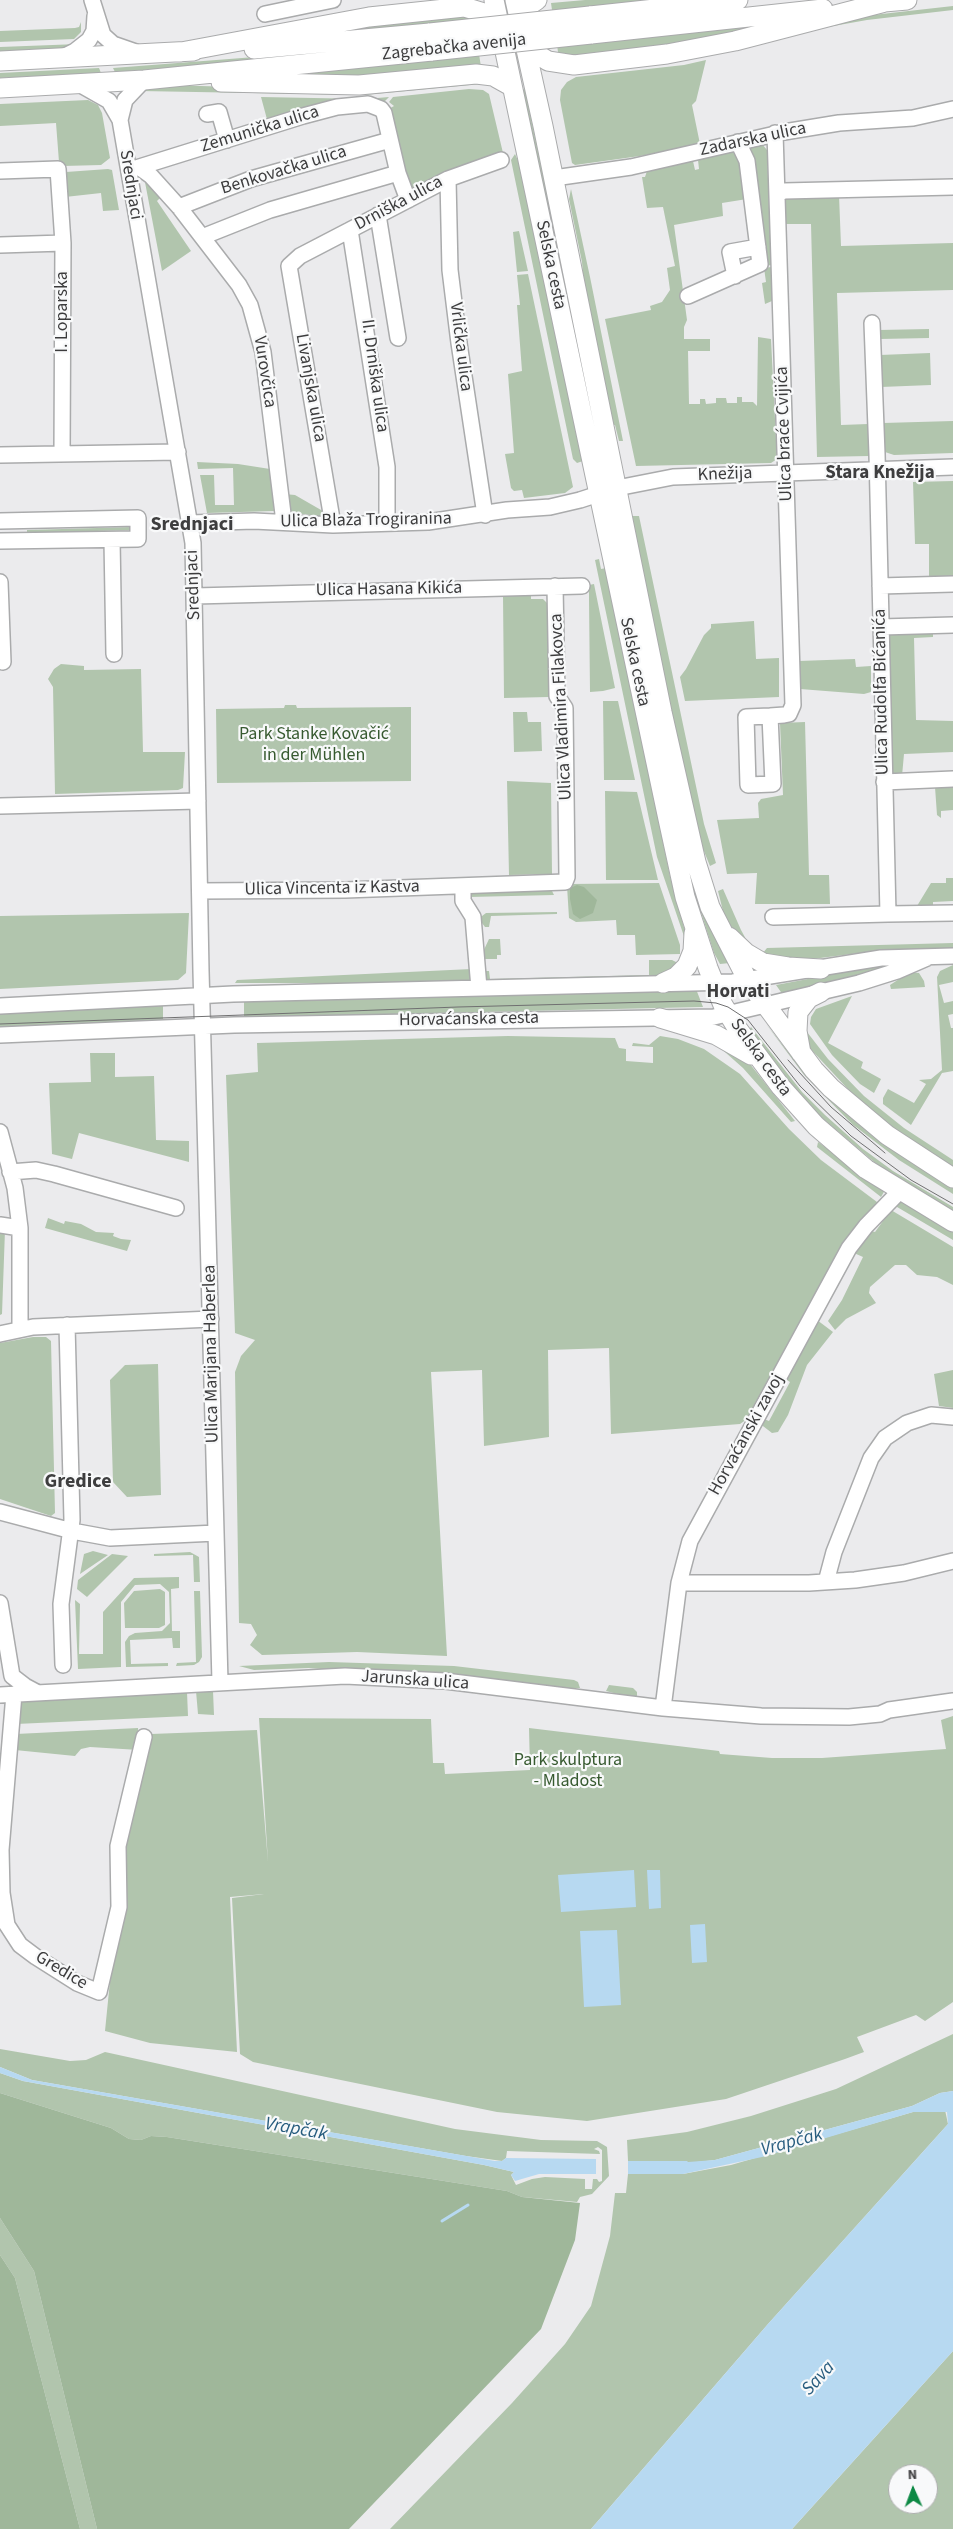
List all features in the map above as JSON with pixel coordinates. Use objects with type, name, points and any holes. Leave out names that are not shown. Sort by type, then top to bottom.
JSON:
[{"type":"main road","name":"Selska cesta","points":[[494,0],[504,55],[668,819],[694,927],[714,982],[728,1014],[764,1065],[816,1126],[866,1169],[953,1222]]},
{"type":"main road","points":[[515,0],[516,26],[526,48],[555,63],[574,65],[667,54],[734,41],[885,2]]},
{"type":"main road","points":[[476,74],[495,66],[504,55],[516,26],[527,7],[537,0]]},
{"type":"main road","name":"Zagrebačka avenija","points":[[590,25],[738,0]]},
{"type":"main road","name":"Zagrebačka avenija","points":[[0,88],[146,80],[431,42],[590,25],[906,0]]},
{"type":"main road","points":[[181,52],[369,18],[470,3],[498,19],[516,26]]},
{"type":"main road","name":"Zagrebačka avenija","points":[[0,62],[181,52],[431,42]]},
{"type":"main road","name":"Selska cesta","points":[[526,48],[685,818],[703,888],[719,927],[748,981],[802,1056],[831,1088],[887,1135],[953,1178]]},
{"type":"main road","points":[[536,93],[544,80],[556,72],[574,65]]},
{"type":"main road","points":[[146,80],[349,85],[476,74],[493,76],[511,86]]},
{"type":"main road","points":[[663,983],[676,977],[687,966],[693,952],[694,927]]},
{"type":"main road","points":[[719,927],[746,953],[763,963],[794,968],[821,968]]},
{"type":"main road","points":[[802,1056],[797,1031],[798,1012],[809,998],[821,992]]},
{"type":"main road","points":[[660,1018],[716,1035],[738,1046],[764,1065]]},
{"type":"street","points":[[265,14],[333,0]]},
{"type":"street","points":[[94,7],[100,30],[106,39],[122,48],[147,54]]},
{"type":"street","points":[[58,59],[75,51],[89,40],[94,30],[94,7]]},
{"type":"street","points":[[120,120],[125,100],[146,80]]},
{"type":"street","points":[[79,84],[110,101],[120,120]]},
{"type":"street","name":"Zemunička ulica","points":[[134,169],[330,109],[360,104],[381,109],[390,140]]},
{"type":"street","name":"Zadarska ulica","points":[[554,178],[631,167],[775,134],[839,123],[913,118],[953,109]]},
{"type":"street","points":[[207,114],[218,112],[227,140]]},
{"type":"street","name":"Srednjaci","points":[[120,120],[134,169],[136,223],[190,523],[195,596],[202,996]]},
{"type":"street","name":"Ulica braće Cvijića","points":[[770,716],[789,714],[793,705],[790,536],[786,473],[775,134]]},
{"type":"street","points":[[390,140],[398,173],[408,200]]},
{"type":"street","name":"Benkovačka ulica","points":[[179,207],[251,179],[390,140]]},
{"type":"street","points":[[688,296],[760,264],[747,160],[738,142]]},
{"type":"street","name":"Drniška ulica","points":[[300,256],[448,179],[501,160]]},
{"type":"street","name":"Vurovčica","points":[[134,169],[152,176],[179,207],[244,292],[258,329],[267,382],[284,522]]},
{"type":"street","name":"I. Loparska","points":[[0,171],[58,170],[63,243],[62,454]]},
{"type":"street","points":[[202,237],[270,210],[398,173]]},
{"type":"street","name":"Vrlička ulica","points":[[448,179],[450,270],[485,515]]},
{"type":"street","points":[[777,194],[784,191],[953,187]]},
{"type":"street","points":[[378,215],[398,338]]},
{"type":"street","name":"II. Drniška ulica","points":[[350,230],[387,467],[386,523]]},
{"type":"street","points":[[0,245],[63,243]]},
{"type":"street","points":[[735,276],[730,252],[758,247]]},
{"type":"street","name":"Livanjska ulica","points":[[300,256],[289,266],[290,276],[332,524]]},
{"type":"street","name":"Ulica Rudolfa Bićanića","points":[[872,323],[888,914]]},
{"type":"street","points":[[0,455],[178,452]]},
{"type":"street","name":"Knežija","points":[[599,494],[617,488],[672,477],[953,467]]},
{"type":"street","name":"Ulica Blaža Trogiranina","points":[[190,523],[284,522],[332,524],[428,522],[485,515],[507,510],[550,507],[599,494]]},
{"type":"street","points":[[0,521],[138,518],[138,539],[0,540]]},
{"type":"street","points":[[112,540],[114,654]]},
{"type":"street","points":[[0,582],[3,662]]},
{"type":"street","points":[[880,586],[953,584]]},
{"type":"street","name":"Ulica Vladimira Filakovca","points":[[555,586],[557,696],[565,708],[567,797],[567,877],[565,882],[561,883]]},
{"type":"street","name":"Ulica Hasana Kikića","points":[[195,596],[582,586]]},
{"type":"street","points":[[881,627],[953,625]]},
{"type":"street","points":[[884,782],[953,778]]},
{"type":"street","points":[[0,806],[198,801]]},
{"type":"street","name":"Ulica Vincenta iz Kastva","points":[[200,890],[313,890],[561,883]]},
{"type":"street","points":[[463,886],[463,901],[473,917],[480,988]]},
{"type":"street","points":[[773,917],[953,913]]},
{"type":"street","name":"Horvaćanska cesta","points":[[0,1006],[202,996],[748,981],[895,956],[953,956]]},
{"type":"street","name":"Horvaćanska cesta","points":[[0,1035],[203,1027],[518,1019],[660,1018],[728,1014],[891,973],[929,957]]},
{"type":"street","name":"Ulica Marijana Haberlea","points":[[202,996],[220,1682]]},
{"type":"street","points":[[0,1132],[10,1172],[20,1228],[20,1329]]},
{"type":"street","points":[[10,1172],[36,1170],[176,1208]]},
{"type":"street","name":"Horvaćanski zavoj","points":[[663,1708],[679,1583],[686,1553],[700,1520],[849,1248],[866,1226],[900,1191]]},
{"type":"street","points":[[0,1225],[20,1228]]},
{"type":"street","points":[[0,1334],[20,1329],[67,1325],[211,1320]]},
{"type":"street","points":[[62,1665],[61,1604],[72,1531],[67,1325]]},
{"type":"street","points":[[826,1582],[834,1552],[871,1458],[886,1438],[907,1423],[931,1415],[953,1417]]},
{"type":"street","points":[[0,1512],[72,1531],[122,1538],[216,1533]]},
{"type":"street","points":[[679,1583],[826,1582],[904,1574],[953,1561]]},
{"type":"street","points":[[0,1603],[12,1676],[38,1693]]},
{"type":"street","points":[[0,1686],[12,1676]]},
{"type":"street","name":"Jarunska ulica","points":[[4,1693],[38,1693],[220,1682],[376,1677],[445,1681],[663,1708],[761,1716],[816,1716],[889,1710],[932,1702],[953,1701]]},
{"type":"street","name":"Gredice","points":[[4,1693],[1,1850],[2,1894],[7,1925],[20,1945],[36,1957],[77,1983],[99,1992],[119,1907],[118,1846],[144,1736]]},
{"type":"street","name":"Jarunska ulica","points":[[932,1702],[953,1695]]},
{"type":"green space","points":[[585,0],[678,0],[552,10],[551,3]]},
{"type":"green space","points":[[953,6],[953,10],[867,20],[811,30],[855,17]]},
{"type":"green space","points":[[460,12],[475,19],[272,40]]},
{"type":"green space","points":[[785,21],[711,40],[559,59],[557,45]]},
{"type":"green space","points":[[81,22],[81,32],[74,39],[0,42],[0,31],[75,28],[79,27]]},
{"type":"green space","points":[[79,44],[70,48],[0,52],[0,47]]},
{"type":"green space","points":[[479,54],[481,67],[394,78],[239,77]]},
{"type":"green space","points":[[255,57],[256,62],[115,72],[113,68]]},
{"type":"green space","points":[[706,60],[696,101],[692,105],[700,144],[640,156],[575,165],[572,163],[560,100],[561,90],[567,82],[576,77],[684,65]]},
{"type":"green space","points":[[99,68],[101,73],[0,78],[0,73]]},
{"type":"green space","points":[[483,79],[480,84],[364,95],[140,91],[168,85],[332,90]]},
{"type":"green space","points":[[469,89],[483,90],[489,94],[503,153],[410,191],[387,110],[394,106],[389,102],[393,97]]},
{"type":"green space","points":[[523,89],[525,90],[603,460],[599,460]]},
{"type":"green space","points":[[261,97],[366,99],[389,97],[383,103],[268,123]]},
{"type":"green space","points":[[88,100],[98,105],[102,113],[110,158],[101,165],[63,166],[59,162],[56,123],[0,126],[0,104]]},
{"type":"green space","points":[[762,144],[767,150],[771,265],[766,266],[750,153],[750,147]]},
{"type":"green space","points":[[730,151],[737,155],[741,162],[747,199],[722,203],[723,216],[674,225],[687,320],[684,327],[684,339],[710,339],[710,351],[688,351],[689,404],[700,404],[700,399],[705,399],[706,404],[716,403],[716,398],[726,398],[727,403],[737,403],[737,397],[742,397],[742,402],[753,402],[757,406],[758,337],[771,339],[777,459],[771,463],[636,466],[605,319],[651,310],[650,306],[662,302],[670,290],[667,268],[675,266],[663,207],[647,208],[642,177],[645,177],[647,171],[693,161],[695,170],[699,169],[698,160]]},
{"type":"green space","points":[[515,154],[520,165],[583,461],[577,463],[573,459],[511,160]]},
{"type":"green space","points":[[112,170],[119,210],[103,211],[101,193],[65,197],[66,172]]},
{"type":"green space","points":[[144,177],[161,197],[157,201],[191,251],[162,271]]},
{"type":"green space","points":[[571,189],[623,441],[619,441],[615,425],[611,425],[585,296],[582,262],[569,199]]},
{"type":"green space","points":[[839,195],[841,246],[953,243],[953,290],[837,293],[841,425],[868,424],[869,456],[817,457],[811,224],[786,224],[785,196]]},
{"type":"green space","points":[[519,231],[528,271],[517,272],[513,232]]},
{"type":"green space","points":[[771,267],[772,301],[765,304],[762,283],[766,282],[764,268]]},
{"type":"green space","points":[[528,274],[573,487],[565,493],[524,498],[522,490],[514,491],[511,488],[505,454],[514,453],[508,374],[522,371],[517,305],[520,305],[517,275]]},
{"type":"green space","points":[[929,329],[929,338],[880,339],[879,330]]},
{"type":"green space","points":[[930,353],[931,385],[881,387],[880,355]]},
{"type":"green space","points":[[953,421],[953,453],[894,455],[885,452],[883,423]]},
{"type":"green space","points":[[197,462],[238,464],[270,469],[274,511],[207,513],[200,475],[214,475],[215,505],[234,505],[233,468],[198,469]]},
{"type":"green space","points":[[953,481],[953,579],[929,579],[929,544],[915,544],[913,482]]},
{"type":"green space","points":[[284,494],[295,495],[328,514],[325,517],[288,512]]},
{"type":"green space","points":[[630,516],[639,516],[704,824],[716,863],[710,866],[699,839]]},
{"type":"green space","points":[[615,520],[730,963],[720,964],[714,953],[688,872]]},
{"type":"green space","points":[[132,527],[132,530],[27,533],[27,530]]},
{"type":"green space","points":[[599,559],[601,569],[606,568],[670,876],[688,948],[657,857],[595,560]]},
{"type":"green space","points":[[594,584],[615,688],[590,692],[589,585]]},
{"type":"green space","points":[[503,596],[531,596],[531,599],[543,599],[547,603],[549,697],[504,698]]},
{"type":"green space","points":[[754,621],[756,659],[779,658],[779,697],[685,701],[680,677],[704,635],[711,628],[711,624]]},
{"type":"green space","points":[[933,630],[933,637],[914,638],[916,720],[953,721],[953,752],[904,754],[902,776],[890,774],[887,632]]},
{"type":"green space","points":[[855,659],[856,667],[871,666],[871,692],[864,694],[800,689],[799,661]]},
{"type":"green space","points":[[61,664],[84,666],[84,670],[141,669],[143,752],[185,752],[183,788],[178,790],[55,794],[53,687],[48,679],[54,669]]},
{"type":"green space","points":[[603,701],[618,701],[635,780],[604,780]]},
{"type":"green space","name":"Park Stanke Kovačić in der Mühlen","points":[[285,705],[296,705],[297,708],[411,707],[411,781],[217,783],[216,709],[284,708]]},
{"type":"green space","points":[[513,712],[527,712],[528,722],[541,722],[542,751],[514,752]]},
{"type":"green space","points":[[805,722],[809,875],[829,875],[830,904],[755,904],[757,873],[727,874],[717,820],[759,818],[758,803],[761,799],[783,795],[780,723]]},
{"type":"green space","points":[[507,781],[551,783],[552,874],[509,875]]},
{"type":"green space","points":[[953,783],[953,810],[941,811],[941,818],[937,815],[935,787]]},
{"type":"green space","points":[[605,791],[637,792],[658,880],[606,880]]},
{"type":"green space","points":[[946,878],[953,878],[953,901],[933,902],[933,910],[917,906],[931,883],[946,883]]},
{"type":"green space","points":[[659,883],[680,945],[680,954],[636,955],[635,935],[617,935],[616,920],[576,922],[569,918],[567,886],[570,884]]},
{"type":"green space","points":[[577,885],[584,887],[597,900],[593,913],[580,919],[573,914],[570,899],[570,888]]},
{"type":"green space","points":[[723,889],[753,952],[745,947],[725,919],[718,891]]},
{"type":"green space","points":[[476,891],[552,891],[554,895],[469,897],[470,894]]},
{"type":"green space","points":[[557,912],[557,914],[491,916],[489,927],[485,927],[482,923],[482,916],[486,913]]},
{"type":"green space","points":[[189,913],[186,973],[178,980],[0,989],[0,916]]},
{"type":"green space","points":[[489,939],[500,939],[501,955],[497,955],[497,959],[483,959],[482,954]]},
{"type":"green space","points":[[953,943],[953,948],[875,951],[789,962],[762,954],[767,948]]},
{"type":"green space","points":[[649,960],[672,960],[678,963],[667,977],[486,981],[484,971],[489,971],[490,979],[649,975]]},
{"type":"green space","points":[[953,965],[953,982],[939,985],[944,1003],[953,1001],[953,1014],[948,1015],[951,1028],[953,1028],[953,1071],[942,1073],[911,1125],[883,1104],[883,1098],[888,1089],[914,1103],[926,1084],[919,1080],[931,1079],[942,1070],[937,977],[940,971]]},
{"type":"green space","points":[[877,966],[881,967],[880,970],[783,995],[776,985]]},
{"type":"green space","points":[[472,969],[476,978],[468,983],[235,983],[237,980]]},
{"type":"green space","points":[[910,972],[919,973],[925,987],[891,989],[890,985]]},
{"type":"green space","points":[[696,989],[703,1007],[393,1014],[244,1020],[244,1002]]},
{"type":"green space","points":[[852,996],[828,1043],[863,1062],[861,1068],[881,1079],[874,1093],[860,1084],[832,1055],[810,1024],[811,1017],[816,1009]]},
{"type":"green space","points":[[163,1006],[163,1022],[0,1029],[0,1012]]},
{"type":"green space","points":[[800,1023],[828,1059],[864,1096],[904,1128],[953,1160],[953,1169],[901,1136],[859,1101],[806,1044]]},
{"type":"green space","points":[[766,1024],[806,1075],[831,1101],[858,1122],[953,1187],[953,1194],[899,1160],[852,1124],[804,1075]]},
{"type":"green space","points":[[751,1027],[802,1092],[825,1115],[863,1149],[893,1171],[953,1207],[953,1212],[886,1172],[809,1107],[749,1030]]},
{"type":"green space","points":[[508,1036],[615,1038],[619,1048],[626,1049],[626,1061],[653,1063],[653,1047],[632,1046],[633,1043],[649,1045],[660,1036],[678,1039],[704,1049],[740,1074],[789,1129],[821,1160],[877,1202],[876,1208],[865,1216],[848,1236],[747,1419],[740,1424],[611,1434],[609,1348],[548,1350],[549,1437],[484,1446],[482,1370],[431,1372],[447,1656],[357,1652],[262,1655],[250,1645],[257,1635],[251,1624],[239,1623],[235,1372],[241,1356],[255,1340],[235,1333],[226,1075],[258,1072],[257,1043]]},
{"type":"green space","points":[[717,1045],[750,1064],[795,1121],[791,1122],[743,1068]]},
{"type":"green space","points":[[90,1053],[115,1053],[115,1077],[154,1076],[156,1140],[189,1141],[189,1162],[79,1133],[72,1159],[52,1154],[49,1083],[91,1082]]},
{"type":"green space","points":[[818,1142],[885,1190],[881,1197],[817,1147]]},
{"type":"green space","points":[[896,1197],[953,1231],[953,1240],[892,1204]]},
{"type":"green space","points":[[891,1210],[953,1247],[953,1285],[937,1277],[917,1275],[906,1265],[895,1265],[870,1287],[869,1293],[876,1303],[846,1319],[835,1330],[828,1321],[842,1300],[863,1257],[854,1253],[871,1231],[875,1232]]},
{"type":"green space","points":[[48,1218],[64,1224],[65,1221],[81,1224],[96,1232],[114,1233],[113,1236],[131,1240],[127,1251],[45,1228]]},
{"type":"green space","points":[[0,1229],[5,1230],[2,1314],[0,1315]]},
{"type":"green space","points":[[817,1320],[833,1332],[807,1365],[788,1415],[778,1432],[772,1433],[759,1423],[764,1419],[769,1421],[790,1382],[784,1378]]},
{"type":"green space","points":[[33,1337],[46,1337],[51,1341],[55,1513],[51,1516],[0,1499],[0,1343]]},
{"type":"green space","points":[[158,1364],[161,1495],[127,1497],[113,1482],[110,1380],[125,1365]]},
{"type":"green space","points":[[953,1370],[953,1408],[939,1406],[934,1374]]},
{"type":"green space","points":[[93,1551],[108,1555],[80,1574],[84,1554]]},
{"type":"green space","points":[[190,1552],[199,1557],[200,1582],[194,1582],[193,1555],[154,1556],[154,1554]]},
{"type":"green space","points":[[112,1554],[128,1556],[87,1597],[77,1589],[78,1580]]},
{"type":"green space","points":[[179,1577],[179,1588],[171,1589],[172,1631],[180,1631],[180,1648],[173,1648],[172,1638],[130,1640],[131,1664],[168,1663],[168,1666],[126,1667],[125,1642],[129,1636],[135,1633],[162,1631],[170,1623],[169,1592],[160,1584],[135,1585],[121,1602],[121,1667],[78,1669],[75,1600],[80,1604],[79,1654],[103,1654],[103,1612],[134,1578]]},
{"type":"green space","points":[[160,1589],[165,1592],[165,1625],[159,1628],[125,1628],[124,1603],[134,1591]]},
{"type":"green space","points":[[194,1591],[200,1591],[202,1657],[194,1665],[176,1666],[177,1663],[196,1662]]},
{"type":"green space","points":[[329,1662],[454,1666],[574,1680],[578,1682],[580,1688],[556,1689],[309,1668],[254,1670],[239,1666]]},
{"type":"green space","points":[[609,1685],[633,1688],[637,1692],[637,1699],[606,1691]]},
{"type":"green space","points":[[196,1691],[213,1691],[214,1715],[198,1714]]},
{"type":"green space","points":[[187,1692],[188,1716],[16,1724],[21,1700]]},
{"type":"green space","name":"Park skulptura - Mladost","points":[[953,1716],[953,2002],[925,2021],[916,2015],[857,2037],[864,2052],[726,2099],[587,2121],[497,2112],[253,2062],[240,2054],[232,1898],[264,1894],[230,1897],[237,2052],[150,2043],[105,2031],[110,1981],[107,1980],[121,1919],[127,1829],[151,1734],[257,1730],[268,1862],[259,1718],[431,1719],[433,1763],[444,1763],[445,1774],[530,1770],[529,1728],[719,1751],[720,1754],[772,1758],[822,1758],[946,1749],[941,1720]]},
{"type":"green space","points":[[138,1728],[139,1750],[90,1747],[81,1749],[75,1756],[15,1750],[16,1734]]},
{"type":"green space","points":[[953,2034],[953,2091],[940,2093],[912,2106],[715,2160],[688,2163],[628,2161],[627,2140],[687,2132],[751,2116],[836,2089]]},
{"type":"green space","points":[[0,2049],[70,2061],[86,2060],[105,2052],[455,2129],[541,2140],[597,2141],[607,2147],[609,2176],[592,2194],[580,2197],[577,2202],[522,2197],[507,2191],[167,2137],[151,2136],[141,2140],[129,2139],[111,2128],[0,2093],[0,2073],[23,2081],[484,2165],[514,2172],[511,2175],[516,2185],[532,2179],[545,2177],[585,2179],[585,2189],[592,2189],[593,2179],[597,2179],[599,2182],[602,2181],[602,2150],[598,2147],[594,2149],[599,2151],[600,2154],[507,2151],[506,2158],[502,2161],[466,2156],[32,2080],[0,2067]]},
{"type":"green space","points":[[0,2093],[111,2128],[129,2139],[141,2140],[151,2136],[167,2137],[507,2191],[522,2197],[580,2203],[575,2240],[541,2329],[349,2529],[97,2529],[34,2271],[0,2218]]},
{"type":"green space","points":[[945,2110],[948,2124],[768,2324],[591,2529],[390,2529],[512,2403],[565,2344],[591,2306],[610,2236],[615,2193],[626,2193],[628,2174],[683,2174],[731,2165],[913,2112]]},
{"type":"green space","points":[[0,2218],[34,2271],[97,2529],[80,2529],[15,2278],[0,2255]]},
{"type":"green space","points":[[0,2255],[15,2278],[80,2529],[0,2529]]},
{"type":"green space","points":[[953,2351],[953,2529],[792,2529]]},
{"type":"water","points":[[634,1870],[636,1907],[561,1912],[558,1875]]},
{"type":"water","points":[[647,1870],[660,1870],[661,1908],[649,1909]]},
{"type":"water","points":[[705,1924],[707,1962],[692,1963],[690,1925]]},
{"type":"water","points":[[617,1930],[621,2005],[584,2007],[580,1931]]},
{"type":"water","name":"Vrapčak","points":[[0,2067],[32,2080],[495,2161],[502,2161],[506,2158],[596,2159],[596,2174],[539,2174],[515,2181],[511,2175],[514,2172],[484,2165],[23,2081],[0,2073]]},
{"type":"water","points":[[953,2091],[953,2351],[792,2529],[591,2529],[768,2324],[948,2124],[947,2112],[913,2112],[762,2157],[683,2174],[628,2174],[628,2161],[688,2162],[715,2160],[912,2106],[940,2093]]},
{"type":"waterway","points":[[442,2221],[468,2205]]},
{"type":"tram line","points":[[0,1024],[458,1007],[694,1001],[716,1003],[728,1007],[748,1020],[800,1086],[851,1136],[911,1180],[953,1204]]},
{"type":"tram line","points":[[788,1060],[831,1107],[885,1153]]},
{"type":"district","name":"Stara Knežija","points":[[880,474]]},
{"type":"district","name":"Srednjaci","points":[[192,526]]},
{"type":"district","name":"Horvati","points":[[738,993]]},
{"type":"district","name":"Gredice","points":[[78,1483]]},
{"type":"water label","name":"Sava","points":[[819,2379]]}]
